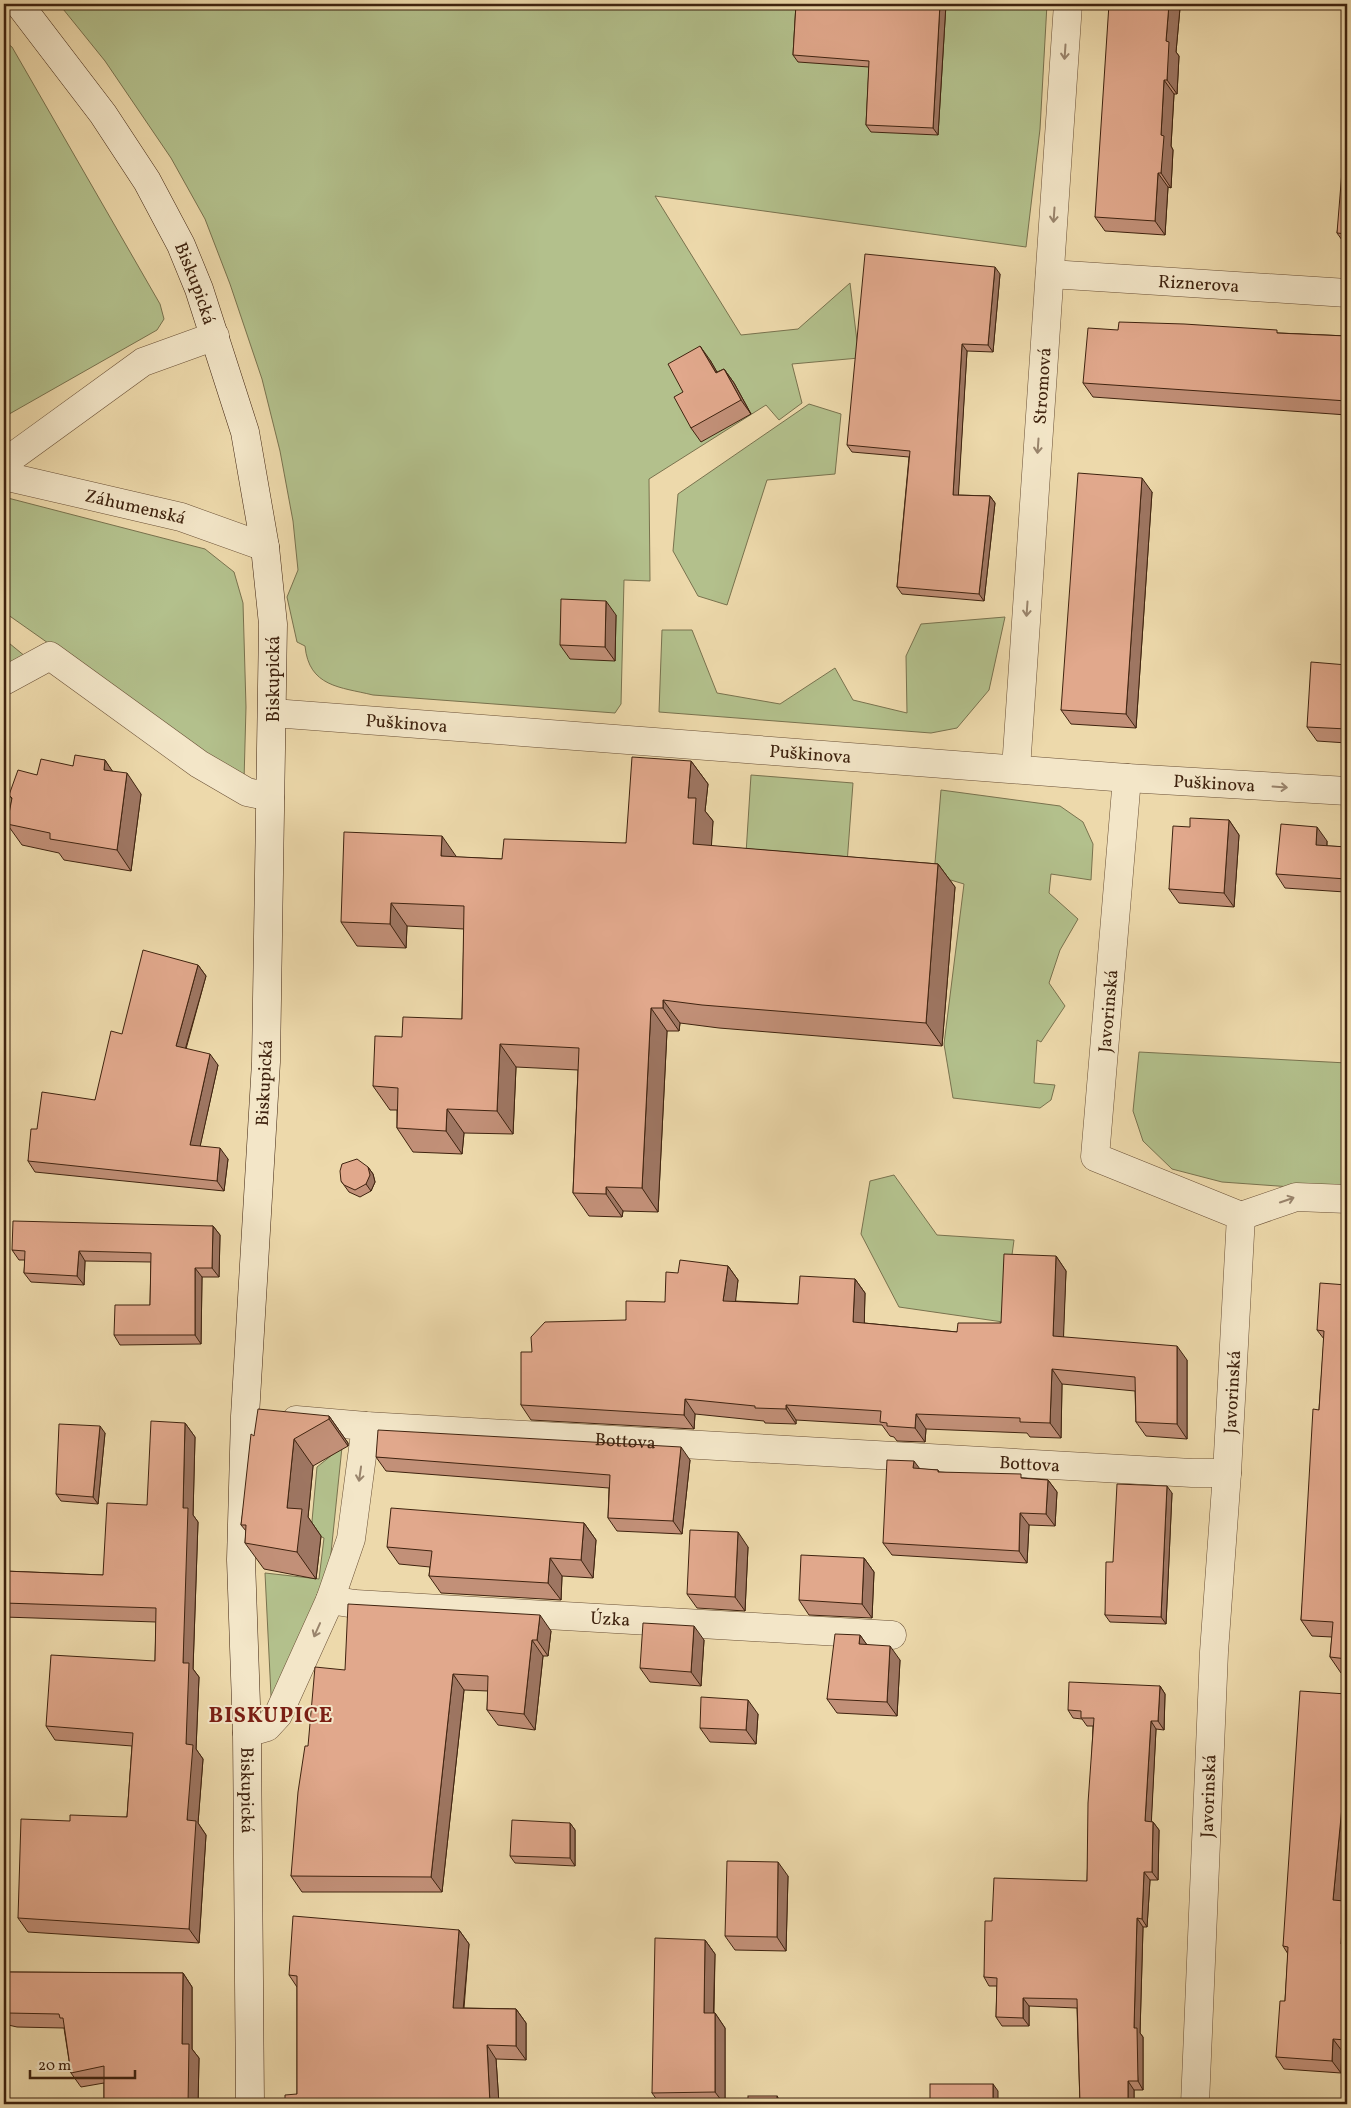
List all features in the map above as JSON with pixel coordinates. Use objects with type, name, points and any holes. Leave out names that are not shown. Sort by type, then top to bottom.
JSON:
[{"type":"street","name":"Biskupická","points":[[19,4],[103,114],[148,181],[181,245],[200,288],[244,432],[265,547],[273,624],[266,1062],[245,1416],[241,1560],[247,1733],[250,2104]]},
{"type":"street","name":"Stromová","points":[[1016,769],[1068,4]]},
{"type":"street","name":"Riznerova","points":[[1050,274],[1347,293]]},
{"type":"street","points":[[4,463],[143,362],[215,336]]},
{"type":"street","name":"Záhumenská","points":[[4,476],[181,518],[265,547]]},
{"type":"street","points":[[4,681],[50,656],[199,764],[248,792],[270,797]]},
{"type":"street","name":"Puškinova","points":[[273,713],[1127,778],[1347,792]]},
{"type":"street","name":"Javorinská","points":[[1127,778],[1095,1157],[1241,1216],[1227,1473],[1214,1652],[1196,2104]]},
{"type":"street","points":[[1241,1216],[1296,1197],[1347,1199]]},
{"type":"street","points":[[245,1416],[366,1426],[351,1539],[330,1600],[278,1715],[267,1727],[247,1733]]},
{"type":"street","name":"Bottova","points":[[366,1426],[1182,1473],[1227,1473]]},
{"type":"street","name":"Úzka","points":[[330,1600],[354,1604],[892,1635]]},
{"type":"green space","points":[[59,4],[1047,4],[1040,129],[1026,247],[655,196],[741,335],[798,329],[850,283],[859,358],[792,364],[802,403],[779,420],[766,405],[649,479],[650,581],[624,580],[621,704],[615,713],[373,695],[349,690],[328,683],[320,677],[313,670],[308,660],[305,646],[297,642],[287,597],[298,570],[293,521],[280,451],[262,379],[230,284],[205,219],[171,158],[105,61]]},
{"type":"green space","points":[[4,41],[12,47],[160,304],[164,319],[157,330],[4,417]]},
{"type":"green space","points":[[809,404],[841,414],[835,474],[767,480],[727,605],[698,596],[673,551],[678,494]]},
{"type":"green space","points":[[4,497],[205,549],[234,572],[243,603],[246,707],[244,781],[4,612]]},
{"type":"green space","points":[[1005,617],[989,690],[957,728],[931,733],[659,712],[662,630],[692,630],[717,693],[780,704],[835,668],[853,700],[907,713],[906,656],[921,624]]},
{"type":"green space","points":[[4,639],[26,657],[4,669]]},
{"type":"green space","points":[[751,775],[853,783],[846,877],[745,869]]},
{"type":"green space","points":[[941,790],[1060,806],[1083,822],[1093,844],[1091,880],[1051,874],[1049,893],[1078,919],[1060,950],[1049,983],[1065,1006],[1041,1042],[1037,1040],[1034,1083],[1055,1085],[1051,1100],[1040,1108],[953,1098],[944,1044],[964,884],[934,875]]},
{"type":"green space","points":[[1139,1052],[1347,1063],[1347,1191],[1222,1182],[1172,1169],[1143,1141],[1133,1111]]},
{"type":"green space","points":[[894,1175],[937,1235],[1014,1240],[1003,1322],[899,1307],[861,1234],[870,1181]]},
{"type":"green space","points":[[342,1447],[328,1582],[272,1716],[265,1573],[319,1579],[324,1538],[311,1532],[317,1467]]},
{"type":"building","points":[[796,4],[940,4],[933,128],[866,125],[869,61],[793,55]]},
{"type":"building","points":[[1109,4],[1169,4],[1166,41],[1169,42],[1167,80],[1164,80],[1161,135],[1164,136],[1161,173],[1158,173],[1155,221],[1095,217]]},
{"type":"building","points":[[1342,171],[1347,171],[1347,234],[1337,233]]},
{"type":"building","points":[[865,254],[995,267],[988,345],[962,344],[953,495],[990,496],[979,594],[897,587],[910,451],[847,445]]},
{"type":"building","points":[[1119,322],[1184,324],[1277,330],[1277,333],[1347,336],[1347,401],[1083,383],[1088,328],[1118,330]]},
{"type":"building","points":[[700,346],[716,373],[724,369],[741,400],[691,428],[674,397],[683,392],[668,364]]},
{"type":"building","points":[[1078,473],[1142,478],[1126,714],[1061,710]]},
{"type":"building","points":[[561,599],[606,601],[605,647],[560,645]]},
{"type":"building","points":[[1311,662],[1347,665],[1347,729],[1307,727]]},
{"type":"building","points":[[75,755],[105,760],[104,770],[127,773],[117,850],[50,839],[50,833],[7,824],[12,798],[9,795],[18,770],[37,775],[41,759],[73,766]]},
{"type":"building","points":[[632,757],[691,761],[688,798],[696,798],[693,844],[938,864],[926,1023],[702,1005],[663,1000],[663,1008],[651,1008],[642,1188],[606,1187],[606,1194],[573,1193],[579,1048],[500,1044],[497,1111],[447,1109],[446,1131],[397,1128],[398,1088],[373,1086],[375,1036],[402,1037],[403,1017],[462,1019],[464,906],[391,903],[390,924],[341,922],[344,832],[442,836],[441,856],[502,859],[504,839],[626,843]]},
{"type":"building","points":[[1190,818],[1229,820],[1224,893],[1169,889],[1173,826],[1190,827]]},
{"type":"building","points":[[1281,824],[1317,827],[1316,845],[1347,847],[1347,899],[1345,899],[1346,879],[1276,874]]},
{"type":"building","points":[[143,950],[198,965],[176,1046],[210,1054],[190,1145],[220,1148],[217,1181],[28,1161],[31,1129],[37,1129],[42,1092],[95,1100],[111,1031],[122,1034]]},
{"type":"building","points":[[357,1159],[368,1167],[370,1175],[366,1184],[355,1190],[344,1185],[341,1181],[340,1171],[342,1164]]},
{"type":"building","points":[[13,1221],[213,1226],[212,1268],[195,1268],[195,1335],[114,1335],[115,1305],[150,1305],[151,1253],[79,1251],[77,1276],[24,1273],[25,1251],[12,1250]]},
{"type":"building","points":[[1004,1254],[1056,1256],[1053,1336],[1177,1346],[1177,1424],[1136,1422],[1135,1377],[1052,1369],[1050,1423],[1020,1422],[1020,1418],[916,1414],[915,1428],[887,1426],[887,1423],[880,1422],[881,1411],[786,1405],[786,1409],[755,1408],[755,1406],[685,1399],[684,1415],[521,1405],[521,1352],[532,1352],[531,1337],[545,1322],[626,1320],[626,1301],[665,1302],[666,1272],[678,1273],[680,1260],[728,1266],[723,1301],[798,1304],[800,1276],[855,1279],[853,1322],[957,1332],[958,1323],[1001,1323]]},
{"type":"building","points":[[1320,1283],[1347,1285],[1347,1659],[1330,1657],[1333,1622],[1301,1620],[1313,1409],[1319,1410],[1324,1331],[1317,1330]]},
{"type":"building","points":[[258,1409],[329,1416],[329,1419],[294,1439],[287,1508],[302,1509],[297,1552],[245,1543],[246,1525],[241,1525],[251,1434],[254,1436]]},
{"type":"building","points":[[151,1421],[185,1423],[183,1508],[188,1508],[183,1663],[189,1663],[186,1744],[193,1745],[187,1820],[196,1821],[189,1929],[18,1918],[21,1819],[70,1821],[70,1815],[127,1817],[133,1733],[46,1726],[51,1655],[155,1661],[156,1608],[4,1603],[4,1571],[103,1575],[107,1503],[147,1505]]},
{"type":"building","points":[[59,1424],[100,1426],[93,1497],[56,1494]]},
{"type":"building","points":[[378,1430],[681,1447],[673,1521],[608,1518],[610,1475],[376,1457]]},
{"type":"building","points":[[887,1460],[914,1461],[913,1468],[938,1470],[938,1472],[1021,1474],[1021,1478],[1048,1480],[1046,1514],[1020,1513],[1019,1551],[883,1543]]},
{"type":"building","points":[[1117,1484],[1167,1486],[1161,1617],[1105,1615],[1106,1562],[1113,1562]]},
{"type":"building","points":[[391,1508],[584,1523],[581,1560],[550,1558],[548,1583],[429,1576],[432,1551],[387,1547]]},
{"type":"building","points":[[690,1530],[738,1532],[735,1597],[687,1594]]},
{"type":"building","points":[[801,1555],[864,1558],[862,1604],[799,1600]]},
{"type":"building","points":[[348,1604],[540,1615],[537,1640],[532,1640],[524,1714],[487,1710],[488,1676],[453,1674],[431,1877],[291,1876],[298,1792],[305,1746],[308,1746],[315,1667],[345,1670]]},
{"type":"building","points":[[643,1623],[694,1626],[691,1672],[640,1668]]},
{"type":"building","points":[[835,1634],[860,1635],[859,1644],[890,1646],[887,1702],[827,1699]]},
{"type":"building","points":[[1069,1682],[1160,1686],[1158,1721],[1151,1721],[1145,1821],[1153,1822],[1152,1872],[1144,1872],[1142,1919],[1137,1918],[1134,2028],[1137,2028],[1138,2081],[1128,2081],[1128,2104],[1080,2104],[1077,1999],[1023,1998],[1023,2018],[996,2017],[997,1978],[984,1977],[985,1921],[992,1921],[994,1878],[1087,1881],[1088,1803],[1094,1718],[1081,1718],[1081,1711],[1068,1710]]},
{"type":"building","points":[[1300,1691],[1347,1694],[1347,1755],[1333,1900],[1344,1901],[1341,1944],[1347,1945],[1347,2016],[1346,2040],[1333,2039],[1332,2061],[1276,2057],[1280,2001],[1285,2001],[1288,1947],[1283,1946]]},
{"type":"building","points":[[701,1697],[748,1700],[746,1730],[700,1728]]},
{"type":"building","points":[[512,1820],[570,1823],[570,1858],[510,1856]]},
{"type":"building","points":[[727,1861],[778,1862],[777,1937],[725,1936]]},
{"type":"building","points":[[293,1916],[459,1930],[453,2008],[516,2009],[516,2046],[487,2045],[490,2104],[285,2104],[285,2095],[297,2094],[297,1976],[289,1975]]},
{"type":"building","points":[[655,1938],[705,1940],[704,2013],[715,2013],[715,2092],[652,2093]]},
{"type":"building","points":[[4,1972],[183,1973],[182,2044],[189,2044],[188,2104],[104,2104],[104,2066],[71,2073],[63,2018],[60,2018],[59,2014],[4,2012]]},
{"type":"building","points":[[930,2084],[993,2084],[993,2104],[930,2104]]},
{"type":"building","points":[[748,2096],[777,2096],[777,2104],[748,2104]]},
{"type":"district","name":"BISKUPICE","points":[[271,1714]]}]
